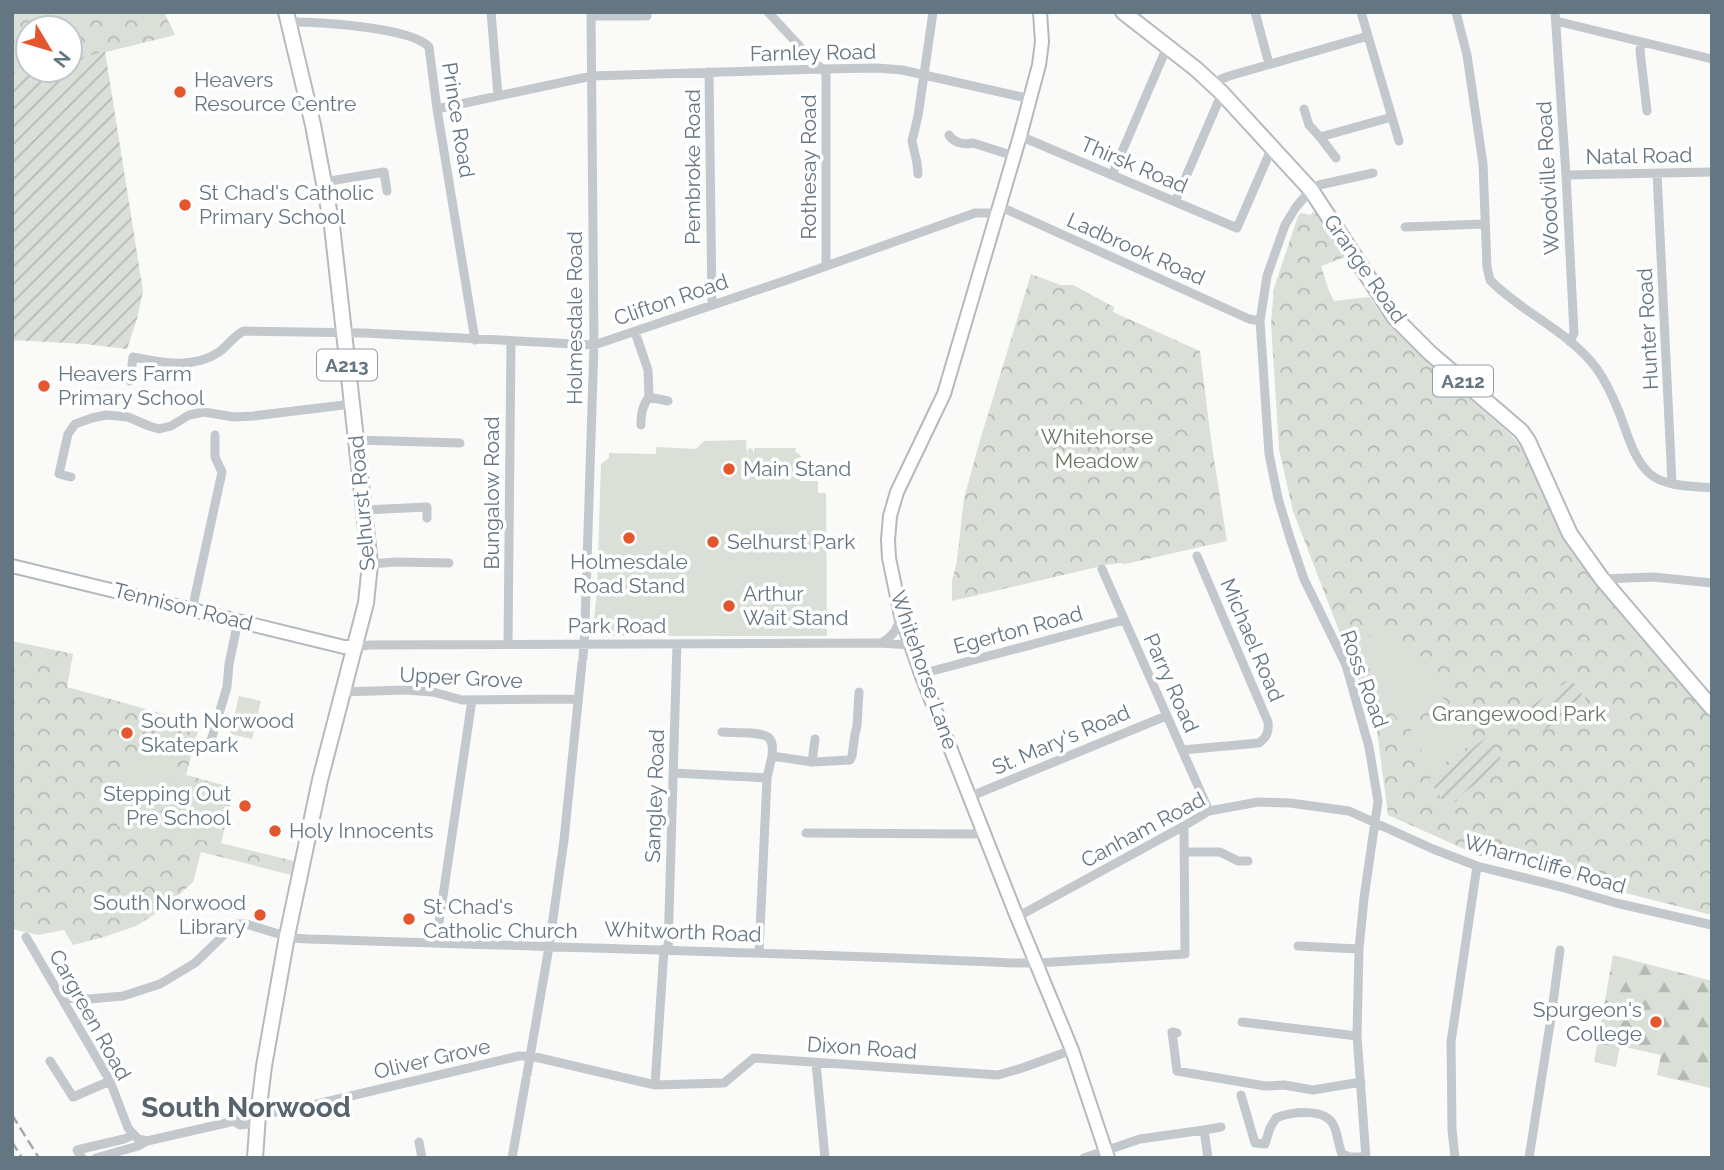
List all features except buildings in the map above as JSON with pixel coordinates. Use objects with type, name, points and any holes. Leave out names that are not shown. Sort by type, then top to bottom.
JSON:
[{"type":"main road","name":"Whitehorse Lane","points":[[1040,12],[1041,53],[1031,99],[944,394],[897,492],[890,516],[889,558],[901,616],[921,674],[1072,1049],[1107,1154]]},
{"type":"main road","name":"Grange Road","points":[[1122,12],[1217,88],[1311,190],[1395,318],[1430,353],[1521,431],[1570,534],[1602,579],[1712,708]]},
{"type":"main road","name":"Selhurst Road","points":[[258,1117],[272,1013],[287,936],[320,780],[366,603],[370,564],[332,226],[313,125],[288,17]]},
{"type":"main road","name":"Tennison Road","points":[[12,566],[344,647],[354,647]]},
{"type":"main road","name":"A213","points":[[256,1158],[258,1117]]},
{"type":"street","points":[[491,12],[498,96]]},
{"type":"street","points":[[592,14],[647,16],[647,12]]},
{"type":"street","points":[[768,12],[823,69]]},
{"type":"street","points":[[918,174],[912,141],[933,12]]},
{"type":"street","points":[[1255,12],[1269,64]]},
{"type":"street","points":[[1361,12],[1399,141]]},
{"type":"street","points":[[1456,12],[1467,55],[1481,151],[1489,278],[1494,285],[1570,342],[1595,368],[1608,386],[1643,467],[1655,477],[1672,483],[1712,488]]},
{"type":"street","name":"Holmesdale Road","points":[[512,1158],[549,947],[564,839],[583,660],[594,345],[592,14]]},
{"type":"street","name":"Prince Road","points":[[288,17],[313,17],[393,32],[418,38],[429,47],[475,340]]},
{"type":"street","points":[[1556,17],[1712,59]]},
{"type":"street","name":"Woodville Road","points":[[1556,17],[1574,333],[1570,342]]},
{"type":"street","points":[[1175,202],[1220,79],[1368,36]]},
{"type":"street","points":[[1641,42],[1647,111]]},
{"type":"street","points":[[1112,175],[1167,47]]},
{"type":"street","name":"Farnley Road","points":[[437,109],[592,76],[877,68],[924,74],[1031,99]]},
{"type":"street","name":"Rothesay Road","points":[[823,69],[826,265]]},
{"type":"street","name":"Pembroke Road","points":[[709,72],[712,304]]},
{"type":"street","points":[[1304,109],[1309,125],[1336,158]]},
{"type":"street","points":[[1320,137],[1392,117]]},
{"type":"street","points":[[949,135],[962,143],[973,143],[1014,156]]},
{"type":"street","name":"Thirsk Road","points":[[1020,136],[1237,228],[1274,148]]},
{"type":"street","points":[[324,181],[384,172],[387,191]]},
{"type":"street","name":"Natal Road","points":[[1566,175],[1712,172]]},
{"type":"street","points":[[1311,190],[1323,184],[1373,173]]},
{"type":"street","name":"Hunter Road","points":[[1657,173],[1672,483]]},
{"type":"street","name":"Ross Road","points":[[1311,190],[1285,225],[1267,276],[1260,321],[1269,454],[1278,498],[1304,579],[1346,665],[1369,747],[1378,801],[1359,949],[1357,1036],[1366,1157]]},
{"type":"street","name":"Clifton Road","points":[[130,382],[133,353],[177,364],[198,362],[223,350],[244,331],[364,333],[594,345],[975,213],[998,211]]},
{"type":"street","name":"Ladbrook Road","points":[[998,211],[1249,319],[1260,321]]},
{"type":"street","points":[[1405,227],[1485,224]]},
{"type":"street","points":[[635,332],[648,370],[649,397],[643,404],[641,425]]},
{"type":"street","name":"Bungalow Road","points":[[508,644],[511,341]]},
{"type":"street","points":[[649,397],[668,401]]},
{"type":"street","points":[[71,477],[59,474],[68,434],[75,424],[92,418],[106,415],[128,417],[159,429],[172,426],[189,415],[204,412],[234,417],[253,416],[352,404]]},
{"type":"street","points":[[192,610],[222,472],[215,457],[212,440]]},
{"type":"street","points":[[356,440],[460,443]]},
{"type":"street","points":[[364,510],[427,507],[427,518]]},
{"type":"street","name":"Michael Road","points":[[1182,750],[1259,743],[1269,731],[1268,722],[1197,556]]},
{"type":"street","points":[[370,564],[449,563]]},
{"type":"street","name":"Parry Road","points":[[1102,569],[1209,811]]},
{"type":"street","points":[[1602,579],[1653,578],[1712,583]]},
{"type":"street","points":[[880,643],[892,636],[898,628],[901,616]]},
{"type":"street","name":"Egerton Road","points":[[921,674],[1124,620]]},
{"type":"street","points":[[211,744],[227,687],[238,621]]},
{"type":"street","name":"Park Road","points":[[354,647],[508,644],[912,645]]},
{"type":"street","name":"Sangley Road","points":[[656,1085],[666,949],[677,644]]},
{"type":"street","name":"Upper Grove","points":[[342,692],[405,690],[433,692],[472,700],[578,699]]},
{"type":"street","points":[[772,756],[812,762],[850,760],[858,726],[859,692]]},
{"type":"street","points":[[436,943],[472,700]]},
{"type":"street","name":"St. Mary's Road","points":[[969,797],[1166,716]]},
{"type":"street","points":[[722,732],[766,736],[772,744],[767,778],[759,952]]},
{"type":"street","points":[[812,762],[816,739]]},
{"type":"street","points":[[673,773],[767,778]]},
{"type":"street","name":"Canham Road","points":[[1017,917],[1209,811],[1258,802],[1290,803],[1349,811],[1375,822]]},
{"type":"street","name":"Wharncliffe Road","points":[[1375,822],[1477,866],[1712,925]]},
{"type":"street","points":[[1184,826],[1184,852],[1220,852],[1238,861],[1248,860]]},
{"type":"street","points":[[806,833],[983,832]]},
{"type":"street","name":"Whitworth Road","points":[[61,997],[89,999],[123,996],[160,984],[195,963],[237,924],[300,938],[1037,963],[1185,954],[1184,852]]},
{"type":"street","points":[[1455,1158],[1451,1042],[1477,866]]},
{"type":"street","name":"Cargreen Road","points":[[26,937],[110,1081],[133,1135]]},
{"type":"street","points":[[1298,946],[1359,949]]},
{"type":"street","points":[[1530,1158],[1560,950]]},
{"type":"street","points":[[1242,1023],[1357,1036]]},
{"type":"street","points":[[1177,1033],[1172,1032],[1177,1072],[1265,1086],[1284,1085],[1312,1090],[1361,1082]]},
{"type":"street","name":"Dixon Road","points":[[531,1056],[656,1085],[724,1083],[754,1058],[998,1075],[1072,1049]]},
{"type":"street","name":"Oliver Grove","points":[[147,1141],[234,1121],[240,1125],[258,1117],[519,1056],[531,1056]]},
{"type":"street","points":[[50,1061],[73,1097],[110,1081]]},
{"type":"street","points":[[816,1063],[825,1158]]},
{"type":"street","points":[[1241,1095],[1255,1143],[1265,1144],[1276,1118],[1288,1114],[1321,1114],[1331,1119],[1342,1154],[1366,1157]]},
{"type":"street","points":[[1084,1158],[1107,1154],[1140,1139],[1221,1127]]},
{"type":"street","points":[[1204,1130],[1208,1158]]},
{"type":"street","points":[[82,1158],[77,1150],[133,1135],[147,1141]]},
{"type":"street","points":[[96,1158],[147,1141]]},
{"type":"street","points":[[419,1142],[422,1158]]},
{"type":"green space","points":[[12,12],[164,12],[175,35],[84,58],[84,14],[14,14],[12,77]]},
{"type":"green space","points":[[105,51],[143,291],[127,349],[12,340],[12,77],[14,84],[84,84],[84,57]]},
{"type":"green space","name":"Grangewood Park","points":[[1312,212],[1317,213],[1345,257],[1321,266],[1334,301],[1369,297],[1389,325],[1511,435],[1521,447],[1563,539],[1590,578],[1712,713],[1712,915],[1488,858],[1489,854],[1483,852],[1480,856],[1388,815],[1377,730],[1293,511],[1279,449],[1271,323],[1274,288],[1298,216],[1301,213],[1311,215]]},
{"type":"green space","name":"Whitehorse Meadow","points":[[1031,274],[1061,285],[1073,285],[1114,307],[1113,312],[1200,351],[1227,541],[1125,564],[1106,565],[952,601],[952,581],[964,498]]},
{"type":"green space","name":"Selhurst Park","points":[[746,440],[747,456],[748,449],[751,448],[754,456],[754,448],[796,448],[795,452],[801,456],[800,481],[818,481],[818,493],[826,493],[827,636],[603,636],[593,629],[597,591],[601,464],[609,458],[609,453],[656,454],[656,447],[696,449],[704,441]]},
{"type":"green space","points":[[1387,625],[1396,637],[1367,657],[1358,644]]},
{"type":"green space","points":[[1399,639],[1410,654],[1376,678],[1365,662]]},
{"type":"green space","points":[[12,641],[73,654],[67,687],[200,724],[186,775],[234,788],[221,843],[294,861],[291,875],[201,852],[193,882],[166,907],[136,926],[73,945],[64,930],[38,935],[12,929]]},
{"type":"green space","points":[[1414,658],[1444,699],[1404,728],[1374,688]]},
{"type":"green space","points":[[1571,679],[1586,703],[1577,708],[1579,712],[1569,720],[1566,716],[1541,732],[1531,716],[1533,705]]},
{"type":"green space","points":[[239,696],[261,701],[252,739],[230,734]]},
{"type":"green space","points":[[1444,708],[1470,745],[1435,770],[1409,732]]},
{"type":"green space","points":[[1486,738],[1506,766],[1495,770],[1459,796],[1456,802],[1443,801],[1429,779]]},
{"type":"green space","points":[[130,753],[176,764],[166,809],[120,798]]},
{"type":"green space","points":[[178,782],[225,794],[213,843],[166,831]]},
{"type":"green space","points":[[122,804],[163,813],[157,835],[117,826]]},
{"type":"green space","points":[[1613,955],[1712,981],[1712,1117],[1710,1088],[1657,1075],[1661,1055],[1620,1046],[1616,1067],[1594,1062]]},
{"type":"railway","points":[[12,1115],[39,1158]]},
{"type":"railway","points":[[12,1142],[22,1158]]},
{"type":"place","name":"Heavers Resource Centre","points":[[180,92]]},
{"type":"place","name":"St Chad's Catholic Primary School","points":[[185,205]]},
{"type":"place","name":"Heavers Farm Primary School","points":[[44,386]]},
{"type":"place","name":"Main Stand","points":[[729,469]]},
{"type":"place","name":"Holmesdale Road Stand","points":[[629,538]]},
{"type":"place","name":"Selhurst Park","points":[[713,542]]},
{"type":"place","name":"Arthur Wait Stand","points":[[729,606]]},
{"type":"place","name":"South Norwood Skatepark","points":[[127,733]]},
{"type":"place","name":"Stepping Out Pre School","points":[[245,806]]},
{"type":"place","name":"Holy Innocents","points":[[275,831]]},
{"type":"place","name":"South Norwood Library","points":[[260,915]]},
{"type":"place","name":"St Chad's Catholic Church","points":[[409,919]]},
{"type":"place","name":"Spurgeon's College","points":[[1656,1022]]},
{"type":"district","name":"South Norwood","points":[[246,1107]]}]
